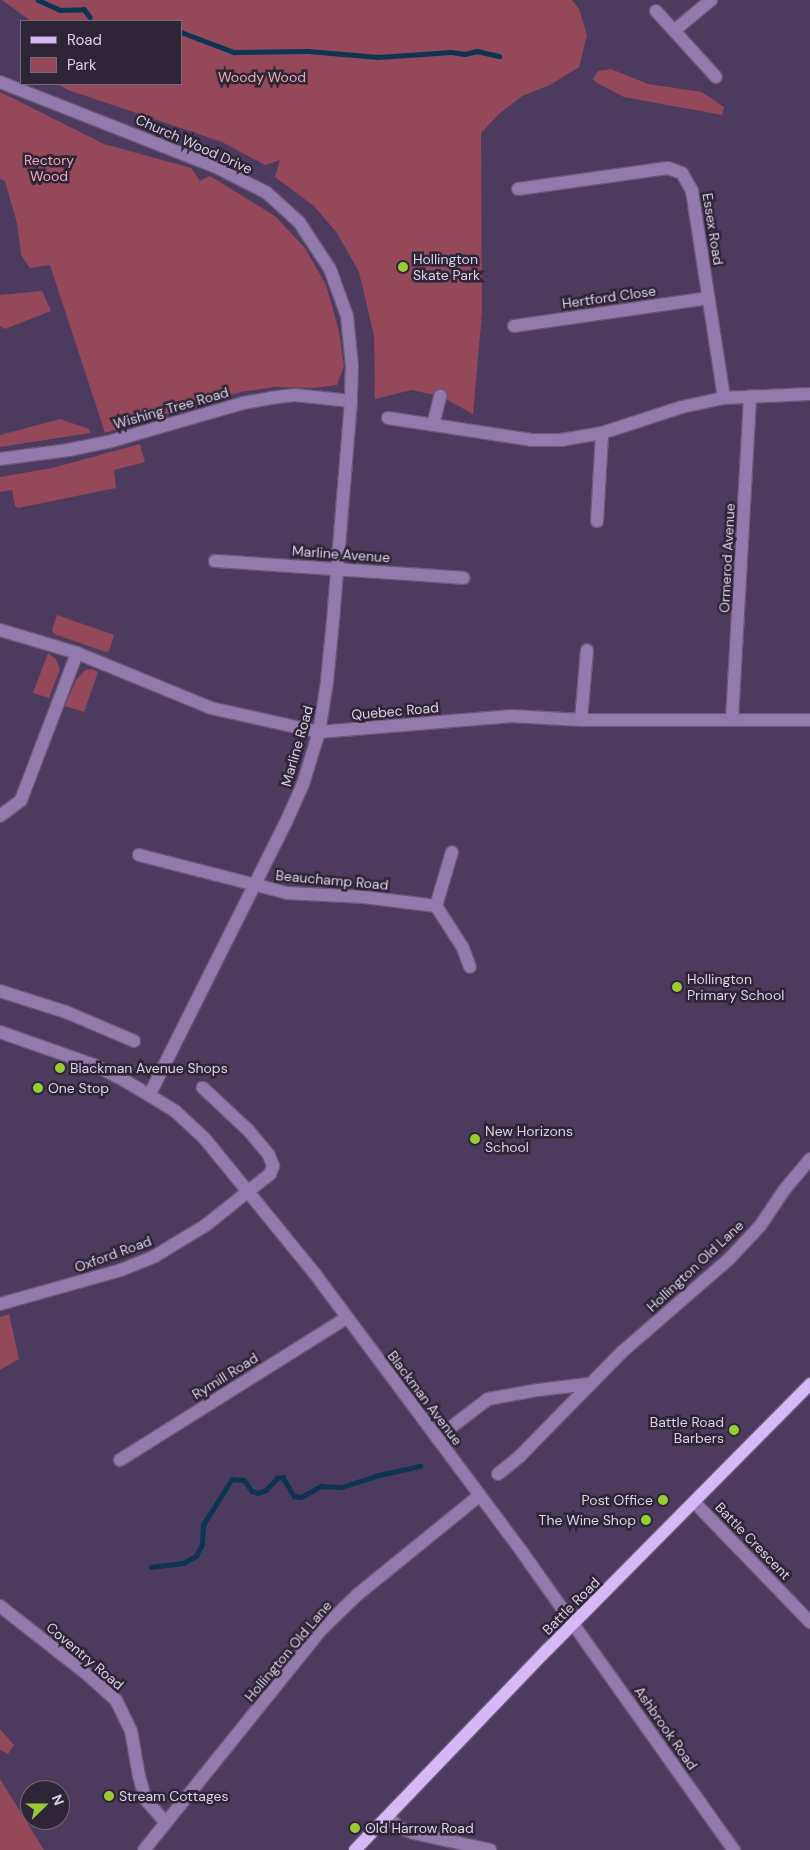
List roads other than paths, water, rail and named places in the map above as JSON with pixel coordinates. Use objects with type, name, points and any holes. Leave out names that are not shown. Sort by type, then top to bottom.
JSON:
[{"type":"main road","name":"Battle Road","points":[[354,1850],[810,1384]]},
{"type":"street","points":[[675,30],[711,0]]},
{"type":"street","points":[[656,11],[716,77]]},
{"type":"street","name":"Church Wood Drive","points":[[0,82],[218,168],[267,194],[299,222],[330,269],[347,316],[352,366],[351,402]]},
{"type":"street","name":"Essex Road","points":[[518,189],[674,168],[688,180],[692,191],[724,398]]},
{"type":"street","name":"Hertford Close","points":[[514,326],[708,298]]},
{"type":"street","points":[[388,418],[531,440],[561,440],[602,433],[682,407],[724,398],[810,394]]},
{"type":"street","name":"Wishing Tree Road","points":[[0,459],[68,450],[108,442],[234,405],[270,398],[295,396],[351,402]]},
{"type":"street","points":[[433,425],[440,396]]},
{"type":"street","name":"Ormerod Avenue","points":[[732,720],[750,398]]},
{"type":"street","name":"Marline Road","points":[[150,1094],[303,784],[319,732],[328,673],[351,402]]},
{"type":"street","points":[[598,521],[602,433]]},
{"type":"street","name":"Marline Avenue","points":[[216,561],[464,578]]},
{"type":"street","name":"Quebec Road","points":[[0,630],[77,653],[211,708],[319,732],[512,716],[580,720],[810,720]]},
{"type":"street","points":[[580,720],[587,650]]},
{"type":"street","points":[[0,816],[21,800],[77,653]]},
{"type":"street","points":[[452,852],[436,906],[463,948],[470,967]]},
{"type":"street","name":"Beauchamp Road","points":[[139,855],[287,893],[364,897],[436,906]]},
{"type":"street","points":[[0,991],[66,1012],[134,1041]]},
{"type":"street","name":"Blackman Avenue","points":[[0,1032],[94,1065],[150,1094],[175,1111],[205,1139],[249,1192],[346,1318],[574,1624]]},
{"type":"street","points":[[203,1088],[248,1130],[269,1155],[273,1166],[270,1174],[249,1192]]},
{"type":"street","name":"Hollington Old Lane","points":[[498,1474],[520,1456],[622,1352],[730,1258],[760,1226],[785,1189],[810,1159]]},
{"type":"street","name":"Oxford Road","points":[[0,1304],[121,1270],[155,1256],[187,1238],[249,1192]]},
{"type":"street","name":"Rymill Road","points":[[120,1460],[346,1318]]},
{"type":"street","points":[[437,1438],[488,1399],[538,1390],[589,1384]]},
{"type":"street","name":"Hollington Old Lane","points":[[144,1850],[320,1631],[358,1595],[479,1496]]},
{"type":"street","name":"Battle Crescent","points":[[694,1502],[810,1622]]},
{"type":"street","name":"Coventry Road","points":[[0,1606],[116,1700],[131,1731],[139,1776],[146,1800],[166,1823]]},
{"type":"street","name":"Ashbrook Road","points":[[574,1624],[734,1850]]},
{"type":"street","points":[[388,1817],[400,1828],[412,1833],[490,1850]]},
{"type":"waterway","points":[[38,0],[60,10],[84,9],[90,17]]},
{"type":"waterway","points":[[182,32],[234,52],[308,51],[378,57],[451,52],[465,54],[477,51],[499,56]]},
{"type":"waterway","points":[[151,1567],[183,1563],[196,1556],[202,1544],[203,1525],[232,1479],[244,1480],[252,1491],[258,1493],[266,1490],[277,1478],[283,1477],[294,1496],[301,1497],[321,1486],[342,1487],[375,1476],[420,1466]]},
{"type":"place","name":"Hollington Skate Park","points":[[403,267]]},
{"type":"place","name":"Hollington Primary School","points":[[677,987]]},
{"type":"place","name":"Blackman Avenue Shops","points":[[60,1068]]},
{"type":"place","name":"One Stop","points":[[38,1088]]},
{"type":"place","name":"New Horizons School","points":[[475,1139]]},
{"type":"place","name":"Battle Road Barbers","points":[[734,1430]]},
{"type":"place","name":"Post Office","points":[[663,1500]]},
{"type":"place","name":"The Wine Shop","points":[[646,1520]]},
{"type":"place","name":"Stream Cottages","points":[[109,1796]]},
{"type":"place","name":"Old Harrow Road","points":[[355,1828]]},
{"type":"park label","name":"Woody Wood","points":[[262,77]]},
{"type":"park label","name":"Rectory Wood","points":[[49,168]]}]
